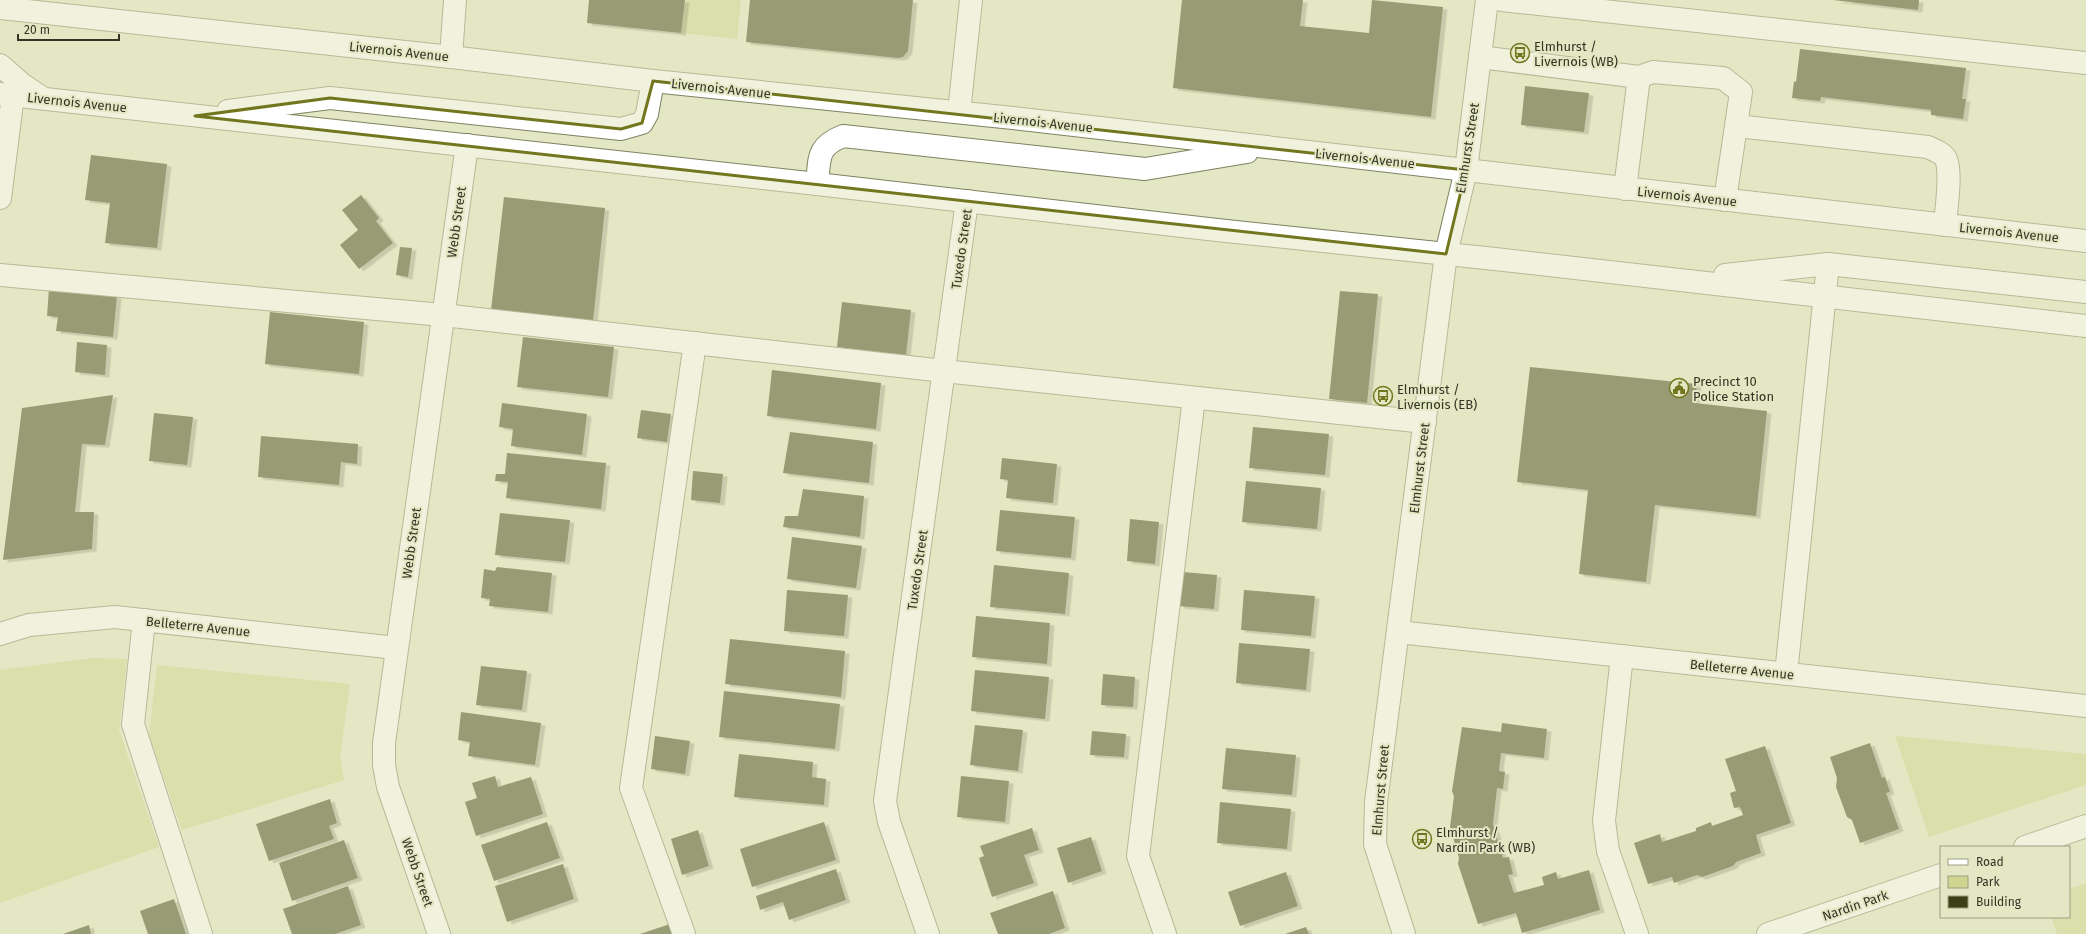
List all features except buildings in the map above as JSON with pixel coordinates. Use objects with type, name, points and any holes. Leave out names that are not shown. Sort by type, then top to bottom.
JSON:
[{"type":"main road","points":[[451,57],[455,0]]},
{"type":"main road","points":[[959,112],[971,0]]},
{"type":"main road","name":"Elmhurst Street","points":[[1404,934],[1375,844],[1376,802],[1446,254],[1466,170],[1487,0]]},
{"type":"main road","points":[[1502,0],[2086,63]]},
{"type":"main road","name":"Livernois Avenue","points":[[0,8],[451,57],[653,81],[959,112],[2086,241]]},
{"type":"main road","points":[[1480,57],[1639,78],[1653,72],[1723,78],[1741,92],[1725,200]]},
{"type":"main road","points":[[0,65],[23,85],[44,99]]},
{"type":"main road","points":[[1625,189],[1639,78]]},
{"type":"main road","points":[[195,116],[330,98],[621,129],[642,123],[647,114],[653,81]]},
{"type":"main road","points":[[0,198],[6,95]]},
{"type":"main road","name":"Livernois Avenue","points":[[6,95],[467,145],[630,165],[817,184],[1682,279],[2086,326]]},
{"type":"main road","points":[[1737,126],[1928,147],[1938,152],[1946,159],[1949,184],[1945,225]]},
{"type":"main road","points":[[817,184],[821,153],[825,145],[843,136],[1144,169],[1274,148]]},
{"type":"main road","name":"Webb Street","points":[[439,934],[388,787],[384,765],[384,743],[467,145]]},
{"type":"main road","name":"Tuxedo Street","points":[[928,934],[889,822],[885,801],[967,201]]},
{"type":"main road","points":[[1682,279],[1828,264],[2086,292]]},
{"type":"main road","points":[[1786,674],[1828,264]]},
{"type":"main road","points":[[0,275],[443,315],[944,371],[1425,422]]},
{"type":"main road","points":[[684,934],[631,788],[695,343]]},
{"type":"main road","points":[[1165,934],[1138,856],[1194,398]]},
{"type":"main road","name":"Belleterre Avenue","points":[[0,634],[29,625],[115,617],[396,648]]},
{"type":"main road","points":[[144,620],[133,724],[201,934]]},
{"type":"main road","name":"Belleterre Avenue","points":[[1398,632],[2086,706]]},
{"type":"main road","points":[[1622,656],[1604,821],[1608,851],[1637,934]]},
{"type":"main road","points":[[2028,846],[2086,826]]},
{"type":"main road","name":"Nardin Park","points":[[1768,934],[1940,875]]},
{"type":"highlighted area","points":[[653,81],[1466,170],[1446,254],[195,116],[330,98],[621,129],[642,123]]},
{"type":"green space","points":[[685,0],[741,0],[737,39],[681,33]]},
{"type":"green space","points":[[93,658],[127,659],[119,730],[159,847],[0,903],[0,670]]},
{"type":"green space","points":[[157,665],[350,684],[340,757],[344,780],[182,830],[149,735]]},
{"type":"green space","points":[[1895,736],[2086,754],[2086,785],[1929,837]]},
{"type":"green space","points":[[2086,883],[2086,934],[2057,934],[2051,918],[2070,918],[2070,889]]},
{"type":"place","name":"Elmhurst / Livernois (WB)","points":[[1520,53]]},
{"type":"place","name":"Precinct 10 Police Station","points":[[1679,388]]},
{"type":"place","name":"Elmhurst / Livernois (EB)","points":[[1383,396]]},
{"type":"place","name":"Elmhurst / Nardin Park (WB)","points":[[1422,839]]}]
